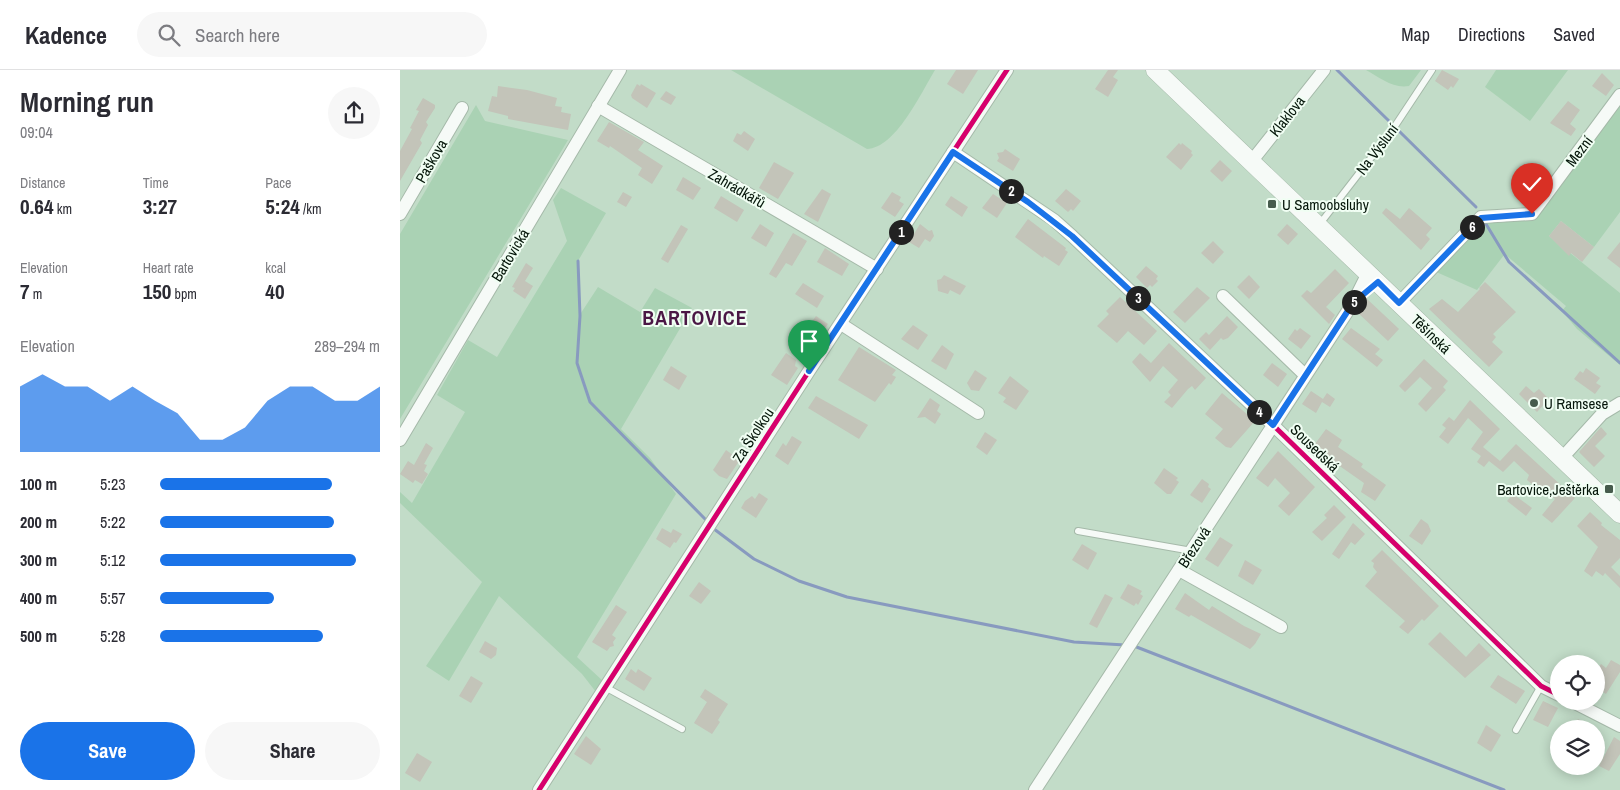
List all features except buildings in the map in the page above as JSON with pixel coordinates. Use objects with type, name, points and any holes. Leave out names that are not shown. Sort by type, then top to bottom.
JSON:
[{"type":"main road","name":"Těšínská","points":[[1156,70],[1620,514]]},
{"type":"street","name":"Bartovická","points":[[400,440],[620,70]]},
{"type":"street","name":"Za Školkou","points":[[539,790],[1007,70]]},
{"type":"street","name":"Klaklova","points":[[1250,162],[1324,70]]},
{"type":"street","name":"Mezní","points":[[1399,303],[1481,218],[1532,214],[1620,96]]},
{"type":"street","name":"Zahrádkářů","points":[[598,106],[877,269]]},
{"type":"street","name":"Paškova","points":[[400,214],[462,108]]},
{"type":"street","name":"Sousedská","points":[[953,152],[1048,216],[1072,236],[1273,425],[1540,686],[1550,691]]},
{"type":"street","name":"Březová","points":[[1035,790],[1129,644],[1192,551],[1305,374],[1353,303],[1373,278]]},
{"type":"street","points":[[1223,296],[1305,374]]},
{"type":"street","points":[[841,324],[978,413]]},
{"type":"street","points":[[1562,458],[1602,414],[1620,403]]},
{"type":"street","points":[[1178,570],[1281,627]]},
{"type":"street","points":[[1589,710],[1620,726]]},
{"type":"lane","name":"Na Výsluní","points":[[1318,226],[1391,132],[1432,70]]},
{"type":"lane","points":[[1078,531],[1192,551]]},
{"type":"lane","points":[[1516,730],[1540,686]]},
{"type":"lane","points":[[606,687],[682,729]]},
{"type":"green space","points":[[731,70],[935,70],[898,130],[878,146],[867,149]]},
{"type":"green space","points":[[1366,70],[1421,70],[1409,86],[1397,86]]},
{"type":"green space","points":[[1496,70],[1568,70],[1530,121],[1485,87]]},
{"type":"green space","points":[[1620,102],[1620,212],[1594,247],[1561,221],[1549,236],[1620,293],[1620,365],[1577,329],[1562,311],[1566,306],[1507,256],[1504,255],[1477,290],[1434,271],[1485,218],[1534,216]]},
{"type":"green space","points":[[476,105],[485,121],[568,140],[400,419],[400,234]]},
{"type":"green space","points":[[561,188],[606,213],[578,261],[579,316],[598,287],[640,312],[655,288],[692,308],[621,429],[650,458],[676,494],[577,657],[603,681],[596,692],[582,674],[499,596],[449,681],[426,666],[482,582],[400,503],[400,492],[412,503],[465,412],[437,395],[468,340],[497,357],[567,241],[553,200]]},
{"type":"waterway","points":[[1337,70],[1389,121]]},
{"type":"waterway","points":[[1399,131],[1476,207]]},
{"type":"waterway","points":[[1486,224],[1509,262],[1620,363]]},
{"type":"waterway","points":[[578,261],[580,316],[577,363],[590,402],[707,521]]},
{"type":"waterway","points":[[714,529],[754,559],[799,581],[847,597],[1074,642],[1125,645]]},
{"type":"waterway","points":[[1134,646],[1504,790]]},
{"type":"cycle path","points":[[539,790],[809,371],[1007,70]]},
{"type":"cycle path","points":[[953,152],[1054,220],[1072,236],[1273,425],[1541,686],[1550,690]]},
{"type":"place","name":"U Samoobsluhy","points":[[1272,204]]},
{"type":"place","name":"U Ramsese","points":[[1534,403]]},
{"type":"place","name":"Bartovice,Ještěrka","points":[[1609,489]]},
{"type":"district","name":"BARTOVICE","points":[[695,317]]},
{"type":"route","points":[[809,371],[953,152],[1054,220],[1273,425],[1353,303],[1368,290],[1378,282],[1399,303],[1481,218],[1532,214]]}]
